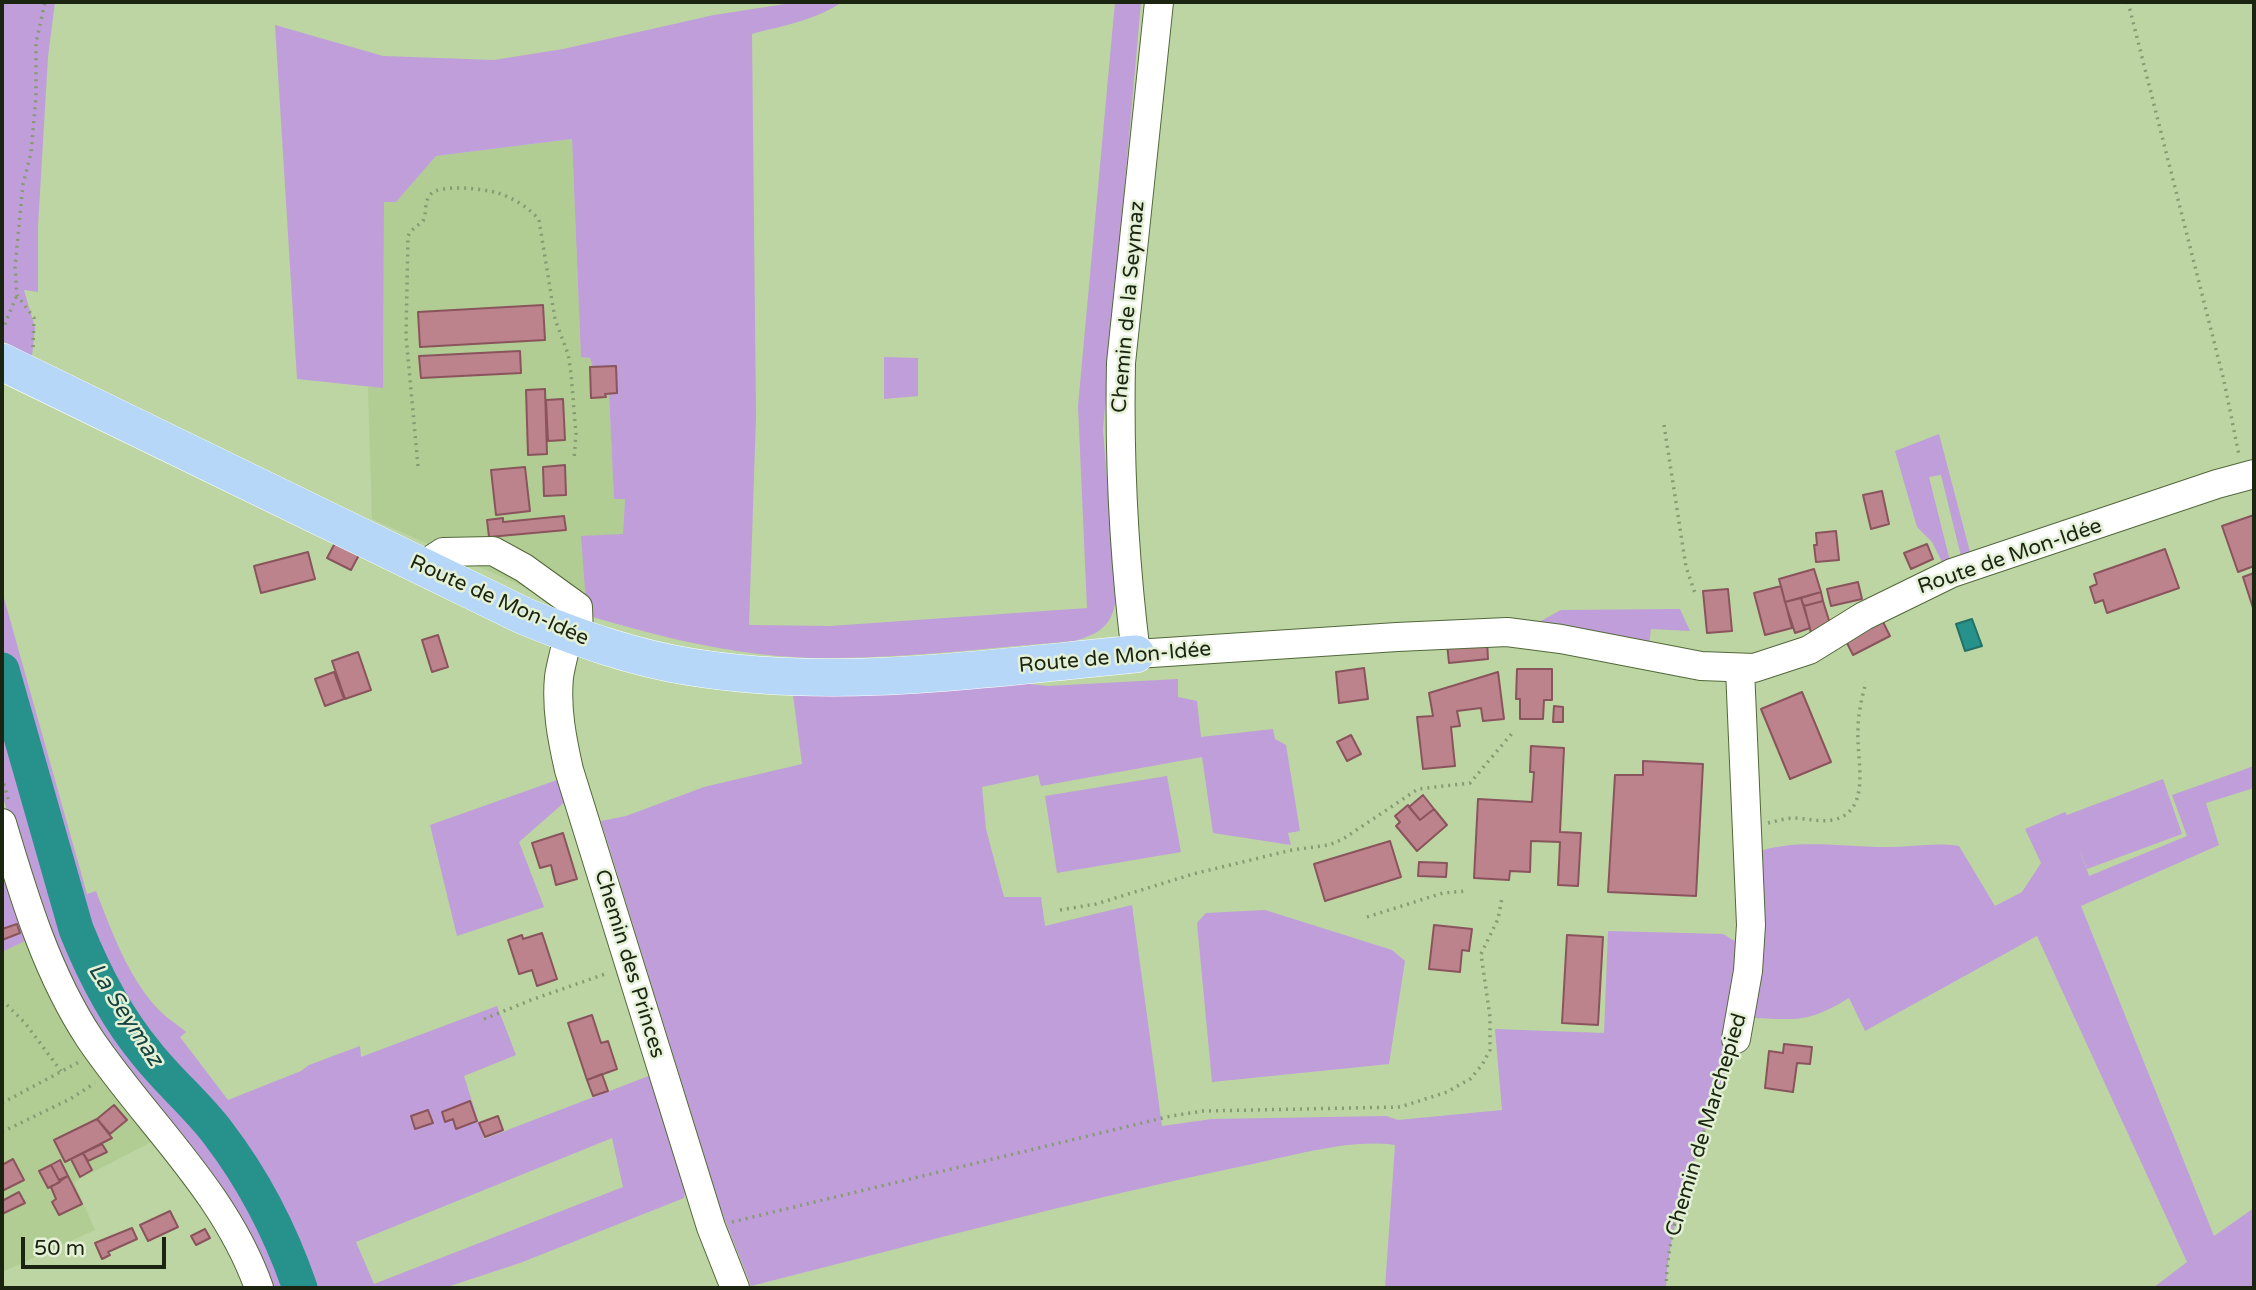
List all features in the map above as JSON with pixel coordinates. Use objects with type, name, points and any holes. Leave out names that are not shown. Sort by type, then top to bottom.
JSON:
[{"type":"main road","name":"Route de Mon-Idée","points":[[14,368],[524,616],[574,636],[637,656],[690,667],[767,676],[823,678],[911,675],[1136,654]]},
{"type":"street","name":"Chemin de la Seymaz","points":[[1136,654],[1123,506],[1121,363],[1159,2]]},
{"type":"street","name":"Route de Mon-Idée","points":[[1136,654],[1397,636],[1507,632],[1561,639],[1688,664],[1740,669],[1767,665],[1809,650],[1864,616],[1952,573],[2249,475]]},
{"type":"street","name":"Chemin des Princes","points":[[574,636],[559,676],[561,730],[569,770],[711,1227],[735,1288]]},
{"type":"street","name":"Chemin de Marchepied","points":[[1736,1039],[1745,998],[1752,907],[1740,669]]},
{"type":"street","points":[[6,813],[37,934],[71,1003],[106,1060],[185,1159],[224,1215],[247,1258],[259,1288]]},
{"type":"path","points":[[2,331],[17,295],[15,267],[23,184],[31,153],[36,97],[36,43],[45,2]]},
{"type":"path","points":[[2128,2],[2249,475]]},
{"type":"path","points":[[418,466],[406,336],[408,236],[424,221],[427,198],[442,187],[499,193],[532,211],[539,220],[555,319],[568,354],[571,373],[576,433],[574,460]]},
{"type":"path","points":[[14,368],[35,328],[34,318],[17,295]]},
{"type":"path","points":[[1664,425],[1686,567],[1696,596]]},
{"type":"path","points":[[1747,832],[1764,824],[1786,819],[1832,820],[1846,815],[1854,807],[1859,791],[1858,729],[1866,682]]},
{"type":"path","points":[[1060,910],[1096,904],[1193,874],[1337,842],[1418,789],[1470,783],[1514,731]]},
{"type":"path","points":[[2,777],[6,813]]},
{"type":"path","points":[[1367,917],[1443,893],[1466,891]]},
{"type":"path","points":[[711,1227],[1171,1116],[1203,1111],[1400,1108],[1447,1092],[1470,1079],[1490,1050],[1490,1017],[1481,954],[1498,919],[1502,898]]},
{"type":"path","points":[[484,1019],[629,966]]},
{"type":"path","points":[[2,1000],[25,1023],[61,1072]]},
{"type":"path","name":"Chemin de Marchepied","points":[[1666,1288],[1673,1236],[1683,1195],[1736,1039]]},
{"type":"path","points":[[2,1103],[61,1072],[106,1060]]},
{"type":"path","points":[[2,1132],[82,1092],[106,1060]]},
{"type":"shaded area","points":[[2,2],[55,2],[48,57],[38,226],[38,292],[24,290],[35,328],[32,356],[2,341]]},
{"type":"shaded area","points":[[798,2],[842,2],[810,18],[752,34],[756,417],[749,625],[831,626],[1087,608],[1078,406],[1115,2],[1141,2],[1103,429],[1116,597],[1109,621],[1092,635],[1075,641],[957,651],[807,658],[712,647],[587,615],[581,536],[623,534],[625,499],[614,499],[609,394],[617,393],[616,366],[593,367],[590,358],[581,357],[572,139],[436,156],[396,202],[384,202],[383,388],[297,379],[275,25],[383,56],[494,60],[563,49],[714,15]]},
{"type":"shaded area","points":[[572,139],[581,356],[590,358],[593,367],[590,367],[591,397],[606,397],[605,394],[609,394],[614,499],[625,499],[623,534],[587,615],[372,519],[368,387],[383,387],[384,202],[396,202],[436,156]]},
{"type":"shaded area","points":[[884,357],[918,358],[918,396],[884,399]]},
{"type":"shaded area","points":[[1939,434],[1970,552],[1961,556],[1941,475],[1929,477],[1950,561],[1943,564],[1932,542],[1917,527],[1895,451]]},
{"type":"shaded area","points":[[2,591],[87,894],[96,891],[121,953],[137,982],[160,1011],[186,1032],[180,1037],[228,1100],[360,1046],[361,1057],[497,1006],[516,1055],[464,1076],[484,1139],[654,1074],[687,1180],[684,1198],[520,1263],[444,1288],[270,1288],[173,1130],[76,997],[19,850],[2,794]],"holes":[[[612,1138],[623,1187],[374,1284],[356,1242]]]},
{"type":"shaded area","points":[[1680,609],[1690,631],[1651,629],[1649,646],[1539,622],[1561,610]]},
{"type":"shaded area","points":[[1178,679],[1178,697],[1197,701],[1201,737],[1273,729],[1275,739],[1286,745],[1300,831],[1288,833],[1291,845],[1213,833],[1202,757],[1041,786],[1038,775],[982,787],[986,829],[1004,897],[1041,897],[1045,926],[1132,905],[1162,1126],[1212,1119],[1386,1116],[1398,1120],[1502,1110],[1495,1029],[1604,1033],[1608,931],[1723,934],[1743,946],[1737,1032],[1726,1073],[1683,1194],[1669,1256],[1666,1288],[1385,1288],[1395,1145],[1376,1144],[1316,1150],[1177,1180],[751,1286],[721,1210],[601,821],[626,816],[704,787],[802,764],[793,695],[871,694],[1011,682],[1048,686]]},
{"type":"shaded area","points":[[2254,766],[2254,788],[2206,803],[2219,845],[2081,906],[2214,1236],[2254,1208],[2254,1288],[2153,1288],[2187,1262],[2037,936],[1865,1031],[1849,998],[1824,1012],[1804,1018],[1754,1018],[1760,973],[1757,852],[1804,844],[1959,846],[1995,906],[2022,892],[2041,863],[2025,829],[2065,812],[2067,815],[2163,779],[2182,834],[2087,869],[2077,842],[2089,876],[2187,836],[2172,795]]},
{"type":"shaded area","points":[[1167,776],[1181,852],[1057,873],[1045,796]]},
{"type":"shaded area","points":[[560,779],[567,800],[519,842],[544,907],[457,936],[430,825]]},
{"type":"shaded area","points":[[2,864],[27,940],[2,952]]},
{"type":"shaded area","points":[[1265,910],[1392,950],[1405,961],[1389,1064],[1212,1082],[1197,923],[1206,913]]},
{"type":"shaded area","points":[[27,940],[155,1140],[74,1182],[95,1230],[2,1272],[2,952]]},
{"type":"water","points":[[1972,619],[1982,646],[1965,651],[1956,624]]},
{"type":"building","points":[[543,305],[545,340],[420,347],[418,312]]},
{"type":"building","points":[[520,351],[521,373],[421,378],[419,356]]},
{"type":"building","points":[[616,366],[617,393],[591,398],[590,367]]},
{"type":"building","points":[[545,389],[547,454],[528,455],[526,390]]},
{"type":"building","points":[[563,399],[565,440],[548,441],[546,400]]},
{"type":"building","points":[[565,465],[566,495],[544,496],[543,467]]},
{"type":"building","points":[[525,467],[530,511],[496,515],[491,470]]},
{"type":"building","points":[[1882,491],[1889,524],[1871,529],[1863,495]]},
{"type":"building","points":[[2254,515],[2254,566],[2238,572],[2222,526]]},
{"type":"building","points":[[564,516],[566,530],[489,537],[487,520],[503,518],[503,522]]},
{"type":"building","points":[[1836,531],[1839,560],[1816,562],[1816,533]]},
{"type":"building","points":[[335,543],[359,555],[351,570],[327,558]]},
{"type":"building","points":[[1927,544],[1933,559],[1911,569],[1904,553]]},
{"type":"building","points":[[2165,549],[2179,588],[2107,613],[2103,600],[2095,603],[2090,587],[2097,584],[2094,574]]},
{"type":"building","points":[[308,552],[315,579],[261,593],[254,566]]},
{"type":"building","points":[[1814,569],[1821,592],[1785,602],[1779,579]]},
{"type":"building","points":[[2254,573],[2254,611],[2243,577]]},
{"type":"building","points":[[1858,582],[1862,599],[1831,606],[1827,589]]},
{"type":"building","points":[[1781,586],[1792,628],[1765,635],[1754,593]]},
{"type":"building","points":[[1728,589],[1732,631],[1707,633],[1703,591]]},
{"type":"building","points":[[1821,592],[1823,601],[1804,606],[1801,598]]},
{"type":"building","points":[[1801,598],[1810,628],[1795,633],[1785,602]]},
{"type":"building","points":[[1823,601],[1831,627],[1811,633],[1804,606]]},
{"type":"building","points":[[1881,618],[1890,636],[1853,655],[1844,637]]},
{"type":"building","points":[[438,635],[448,667],[432,672],[422,640]]},
{"type":"building","points":[[1487,640],[1488,659],[1449,663],[1447,644]]},
{"type":"building","points":[[358,652],[371,690],[345,699],[332,661]]},
{"type":"building","points":[[1364,668],[1368,699],[1339,703],[1336,672]]},
{"type":"building","points":[[1517,669],[1552,669],[1552,700],[1544,700],[1543,719],[1520,719],[1520,699],[1516,699]]},
{"type":"building","points":[[334,672],[344,699],[325,706],[315,679]]},
{"type":"building","points":[[1498,672],[1504,719],[1483,721],[1481,708],[1457,711],[1460,726],[1451,727],[1455,766],[1423,769],[1417,717],[1433,716],[1429,693]]},
{"type":"building","points":[[1802,692],[1831,762],[1790,779],[1761,709]]},
{"type":"building","points":[[1554,706],[1563,707],[1563,722],[1553,722]]},
{"type":"building","points":[[1351,735],[1361,754],[1347,761],[1337,742]]},
{"type":"building","points":[[1531,746],[1564,748],[1560,832],[1581,833],[1578,886],[1558,885],[1560,842],[1531,841],[1530,872],[1510,871],[1509,880],[1474,878],[1478,799],[1532,802],[1534,772],[1530,772]]},
{"type":"building","points":[[1643,761],[1703,764],[1696,896],[1608,892],[1615,775],[1643,775]]},
{"type":"building","points":[[1423,795],[1434,809],[1420,820],[1409,807]]},
{"type":"building","points":[[1408,805],[1420,820],[1434,809],[1447,825],[1417,851],[1396,826],[1400,822],[1395,816]]},
{"type":"building","points":[[563,833],[577,879],[556,885],[551,865],[540,868],[532,843]]},
{"type":"building","points":[[1390,841],[1401,877],[1325,901],[1314,864]]},
{"type":"building","points":[[1419,862],[1447,863],[1446,877],[1418,876]]},
{"type":"building","points":[[17,924],[20,933],[2,940],[2,929]]},
{"type":"building","points":[[1434,925],[1472,929],[1469,951],[1462,950],[1460,972],[1429,969]]},
{"type":"building","points":[[542,933],[557,979],[537,986],[532,970],[519,974],[508,940]]},
{"type":"building","points":[[1567,935],[1603,937],[1598,1025],[1562,1023]]},
{"type":"building","points":[[592,1015],[601,1043],[608,1041],[617,1069],[587,1080],[568,1023]]},
{"type":"building","points":[[1784,1044],[1812,1047],[1810,1064],[1797,1063],[1793,1092],[1765,1088],[1769,1051],[1783,1053]]},
{"type":"building","points":[[602,1074],[608,1091],[593,1096],[587,1080]]},
{"type":"building","points":[[470,1101],[477,1121],[456,1129],[453,1119],[445,1122],[442,1112]]},
{"type":"building","points":[[114,1105],[127,1120],[110,1134],[97,1119]]},
{"type":"building","points":[[428,1110],[433,1123],[415,1129],[411,1116]]},
{"type":"building","points":[[498,1116],[503,1130],[485,1137],[479,1123]]},
{"type":"building","points":[[97,1119],[112,1138],[65,1162],[54,1140]]},
{"type":"building","points":[[102,1144],[107,1152],[88,1161],[83,1153]]},
{"type":"building","points":[[83,1153],[92,1170],[80,1177],[71,1159]]},
{"type":"building","points":[[13,1159],[24,1180],[2,1191],[2,1165]]},
{"type":"building","points":[[60,1160],[68,1176],[59,1180],[51,1165]]},
{"type":"building","points":[[51,1165],[60,1182],[48,1188],[39,1171]]},
{"type":"building","points":[[68,1176],[82,1204],[59,1215],[52,1202],[56,1199],[51,1187]]},
{"type":"building","points":[[19,1192],[25,1203],[2,1214],[2,1201]]},
{"type":"building","points":[[170,1211],[178,1227],[148,1241],[140,1225]]},
{"type":"building","points":[[132,1228],[137,1239],[108,1252],[110,1255],[102,1259],[95,1243]]},
{"type":"building","points":[[205,1229],[210,1238],[196,1245],[191,1236]]},
{"type":"waterway","name":"La Seymaz","points":[[2,670],[76,929],[90,962],[107,995],[136,1040],[210,1123],[243,1169],[275,1227],[300,1288]]}]
